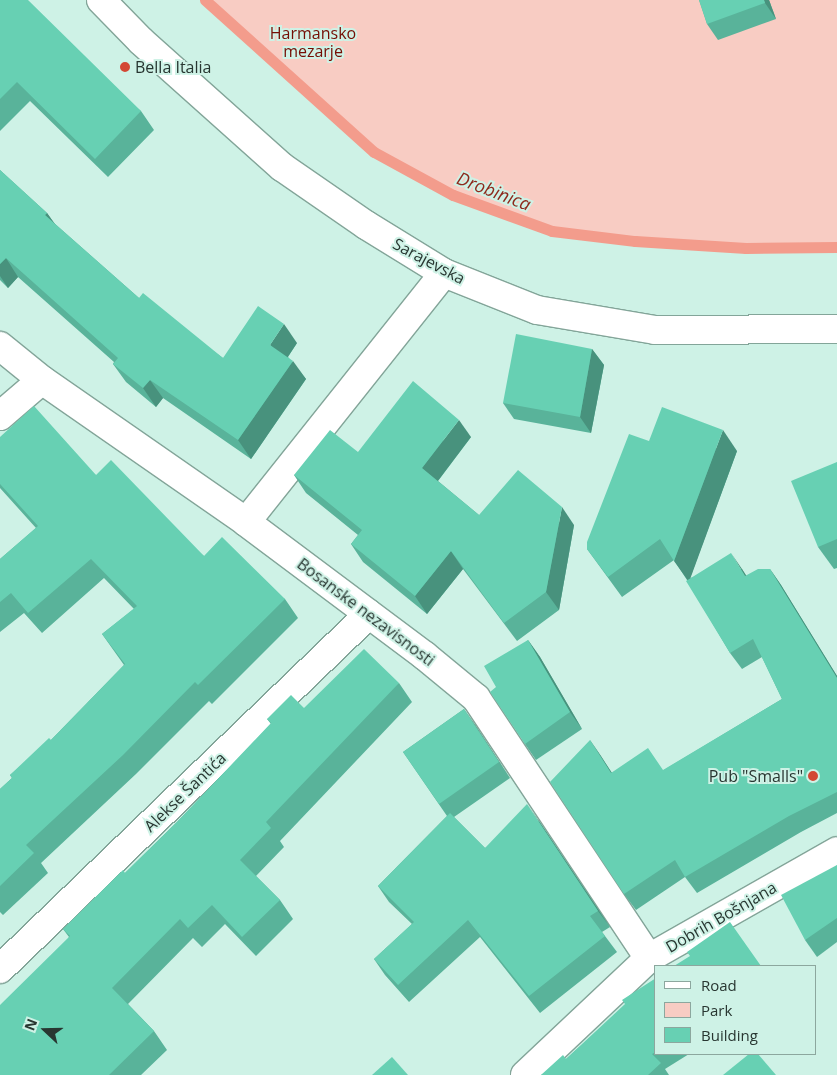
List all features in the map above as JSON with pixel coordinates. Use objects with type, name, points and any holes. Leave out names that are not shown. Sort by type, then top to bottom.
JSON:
[{"type":"street","name":"Sarajevska","points":[[101,0],[141,41],[282,167],[366,226],[444,273],[537,310],[655,330],[837,329]]},
{"type":"street","points":[[246,522],[444,273]]},
{"type":"street","name":"Bosanske nezavisnosti","points":[[0,346],[42,380],[246,522],[369,614],[476,698],[649,958]]},
{"type":"street","points":[[0,416],[42,380]]},
{"type":"street","name":"Alekse Šantića","points":[[0,969],[369,614]]},
{"type":"street","name":"Dobrih Bošnjana","points":[[525,1075],[649,958],[837,851]]},
{"type":"green space","name":"Harmansko mezarje","points":[[205,0],[837,0],[837,247],[746,248],[635,241],[552,231],[453,195],[374,152]]},
{"type":"building","points":[[0,0],[28,0],[141,111],[95,159],[17,82],[0,99]]},
{"type":"building","points":[[699,0],[764,0],[765,3],[707,24]]},
{"type":"building","points":[[0,170],[47,213],[45,215],[139,298],[143,293],[223,358],[258,306],[284,324],[270,345],[293,361],[238,440],[150,380],[143,388],[113,364],[118,358],[6,258],[0,264]]},
{"type":"building","points":[[516,334],[592,349],[580,417],[503,403]]},
{"type":"building","points":[[413,381],[459,420],[422,468],[479,515],[518,470],[562,507],[546,592],[504,623],[451,551],[415,596],[351,544],[362,530],[294,475],[330,430],[358,452]]},
{"type":"building","points":[[34,406],[96,475],[111,460],[204,556],[222,537],[285,599],[198,685],[195,682],[123,755],[26,845],[34,853],[0,886],[0,789],[12,778],[10,775],[49,738],[51,740],[125,664],[102,634],[137,606],[91,559],[28,613],[11,593],[0,602],[0,559],[38,526],[0,484],[0,437]]},
{"type":"building","points":[[662,407],[723,430],[674,561],[660,539],[608,577],[587,549],[587,542],[629,434],[649,441]]},
{"type":"building","points":[[837,462],[837,539],[818,547],[791,481]]},
{"type":"building","points":[[731,553],[745,576],[758,569],[770,569],[837,678],[837,792],[789,816],[685,877],[675,860],[624,894],[550,782],[590,740],[611,773],[648,748],[663,770],[782,699],[753,639],[730,653],[686,581]]},
{"type":"building","points":[[528,640],[570,712],[525,744],[490,692],[496,687],[484,666]]},
{"type":"building","points":[[364,649],[399,683],[266,822],[271,828],[240,860],[280,900],[242,937],[212,905],[188,928],[180,919],[112,988],[154,1031],[109,1075],[0,1075],[0,1005],[70,936],[63,929],[123,870],[125,873],[177,822],[271,723],[267,719],[291,695],[304,708]]},
{"type":"building","points":[[464,709],[499,762],[439,804],[403,752]]},
{"type":"building","points":[[527,804],[598,911],[590,916],[605,936],[529,996],[468,920],[398,985],[374,959],[414,922],[378,886],[450,813],[485,848]]},
{"type":"building","points":[[837,865],[837,918],[805,940],[781,895]]},
{"type":"building","points":[[730,922],[760,965],[676,965],[690,956],[687,952]]},
{"type":"building","points":[[654,979],[654,1053],[652,1054],[661,1063],[648,1075],[541,1075],[563,1055],[566,1059],[625,1004],[622,1000]]},
{"type":"building","points":[[748,1055],[759,1055],[776,1075],[723,1075]]},
{"type":"building","points":[[392,1057],[408,1075],[372,1075]]},
{"type":"waterway","name":"Drobinica","points":[[205,0],[374,152],[453,195],[552,231],[635,241],[746,248],[837,247]]},
{"type":"place","name":"Bella Italia","points":[[125,67]]},
{"type":"place","name":"Pub \"Smalls\"","points":[[813,776]]}]
